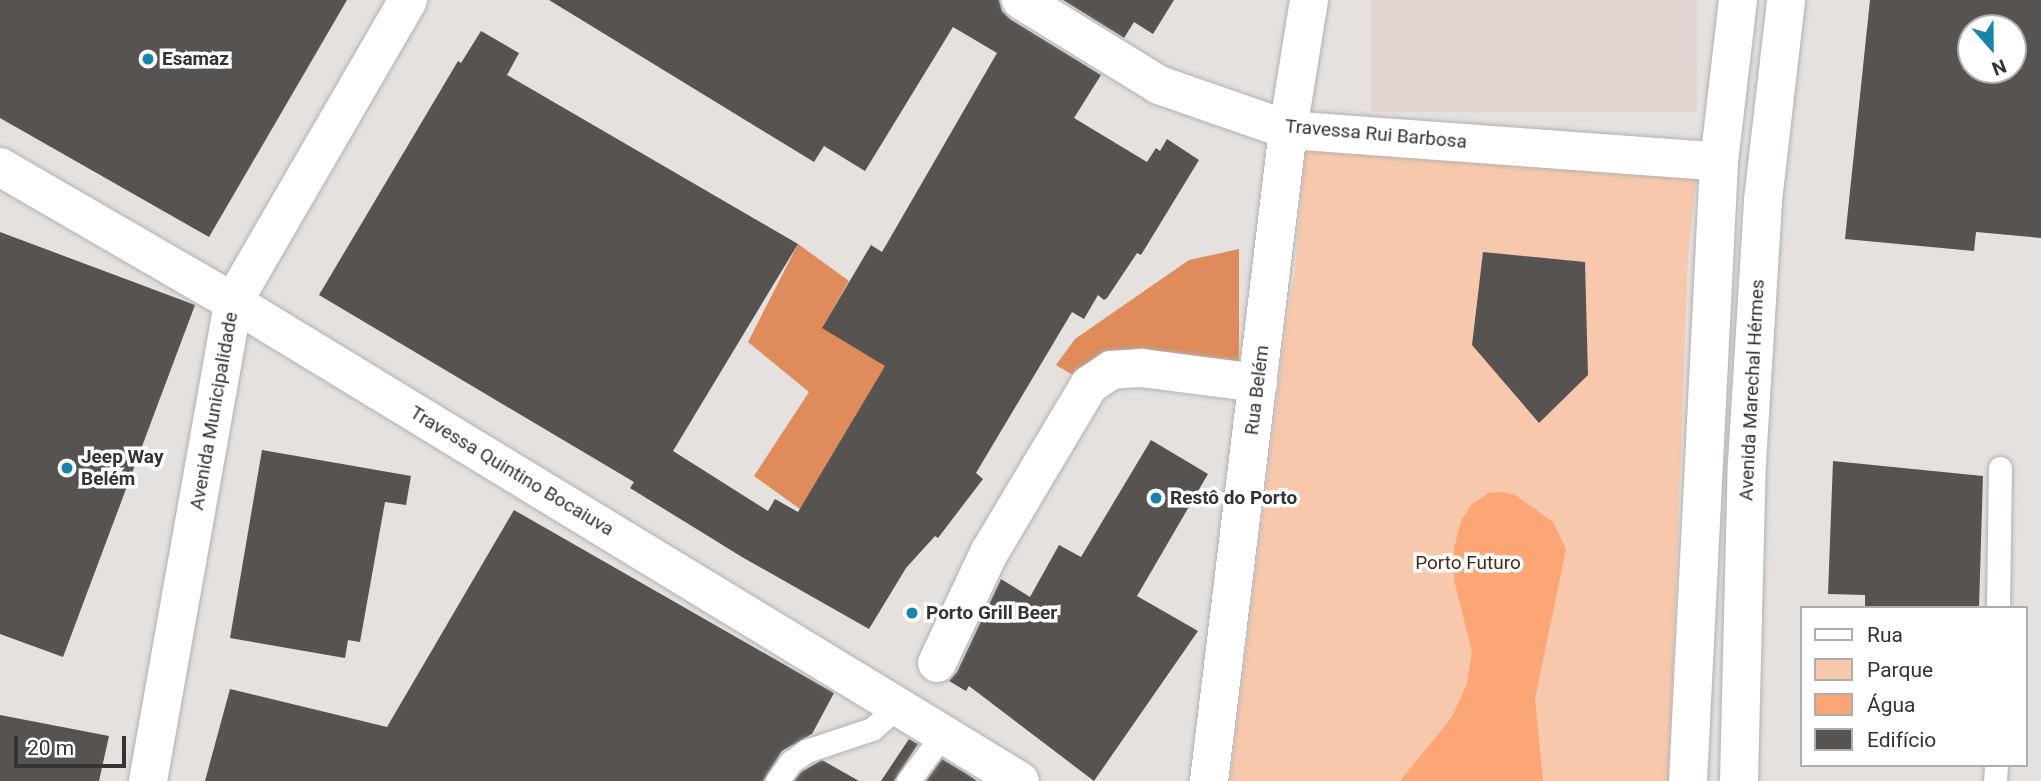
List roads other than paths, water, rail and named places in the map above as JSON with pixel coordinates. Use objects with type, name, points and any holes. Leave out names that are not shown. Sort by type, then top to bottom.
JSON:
[{"type":"street","name":"Avenida Municipalidade","points":[[148,781],[233,302],[408,0]]},
{"type":"street","name":"Travessa Rui Barbosa","points":[[1021,0],[1159,85],[1288,130],[1719,162]]},
{"type":"street","name":"Rua Belém","points":[[1209,781],[1288,130],[1309,0]]},
{"type":"street","points":[[1688,781],[1719,162],[1738,0]]},
{"type":"street","name":"Avenida Marechal Hérmes","points":[[1739,781],[1747,463],[1761,228],[1786,0]]},
{"type":"street","name":"Travessa Quintino Bocaiuva","points":[[0,166],[233,302],[900,705],[1020,781]]},
{"type":"street","points":[[937,663],[989,553],[1089,385],[1111,370],[1142,368],[1258,383]]},
{"type":"lane","points":[[1998,606],[2000,468]]},
{"type":"lane","points":[[777,781],[791,762],[806,751],[872,729],[900,705]]},
{"type":"lane","points":[[908,781],[944,733]]},
{"type":"water","points":[[1489,493],[1515,495],[1553,522],[1566,549],[1535,699],[1543,781],[1400,781],[1452,717],[1467,684],[1472,652],[1454,580],[1454,548],[1461,521],[1472,504]]},
{"type":"place","name":"Esamaz","points":[[148,59]]},
{"type":"place","name":"Jeep Way Belém","points":[[67,468]]},
{"type":"place","name":"Restô do Porto","points":[[1156,498]]},
{"type":"place","name":"Porto Grill Beer","points":[[912,613]]},
{"type":"park label","name":"Porto Futuro","points":[[1468,563]]}]
